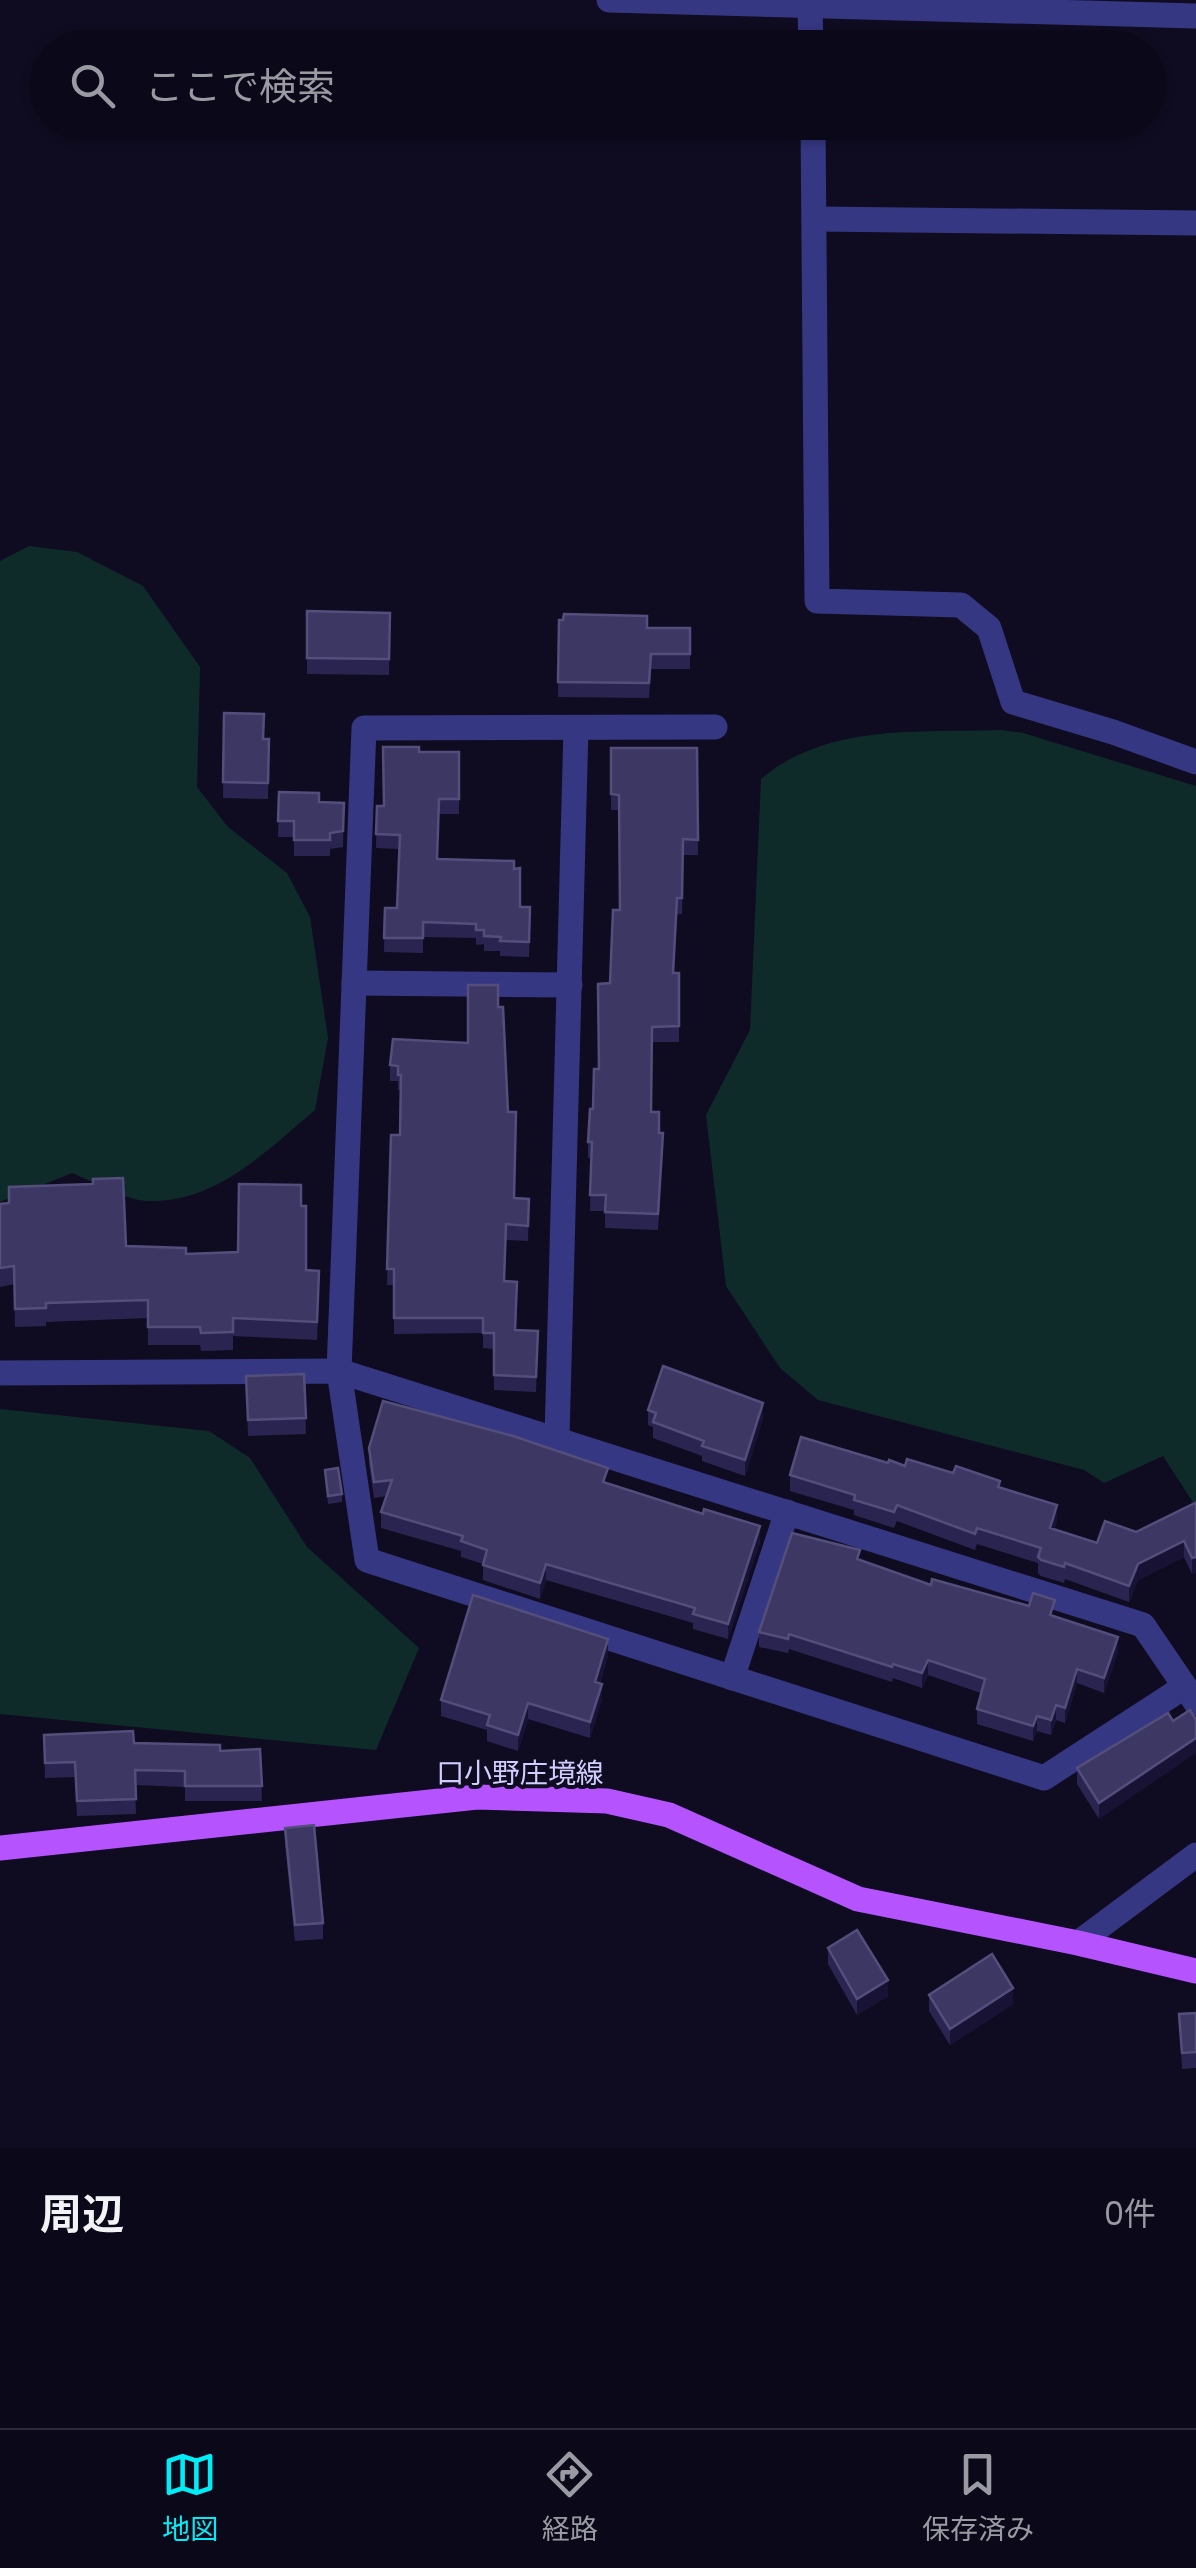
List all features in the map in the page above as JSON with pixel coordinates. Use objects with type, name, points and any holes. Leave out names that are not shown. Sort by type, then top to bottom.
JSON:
[{"type":"main road","name":"口小野庄境線","points":[[0,1848],[477,1797],[607,1800],[668,1815],[858,1900],[1196,1970]]},
{"type":"street","points":[[609,0],[1196,16]]},
{"type":"street","points":[[810,7],[811,30]]},
{"type":"street","points":[[813,140],[817,601],[961,605],[989,628],[1013,702],[1196,762]]},
{"type":"street","points":[[815,219],[1196,223]]},
{"type":"street","points":[[0,1374],[339,1370],[1143,1625],[1190,1695],[1044,1778],[367,1560],[339,1370],[364,728],[715,727]]},
{"type":"street","points":[[557,1437],[576,728]]},
{"type":"street","points":[[354,983],[570,985]]},
{"type":"street","points":[[732,1678],[787,1512]]},
{"type":"street","points":[[1078,1943],[1196,1855]]},
{"type":"green space","points":[[29,546],[77,552],[143,586],[200,667],[197,787],[228,827],[287,873],[310,917],[328,1038],[315,1110],[238,1172],[217,1185],[171,1200],[138,1200],[72,1173],[0,1202],[0,561]]},
{"type":"green space","points":[[906,732],[1023,733],[1196,786],[1196,1507],[1163,1456],[1104,1483],[1084,1470],[818,1400],[780,1368],[726,1286],[706,1115],[750,1030],[761,779],[787,761],[844,740]]},
{"type":"green space","points":[[0,1409],[209,1431],[250,1458],[307,1547],[419,1648],[376,1750],[0,1714]]},
{"type":"building","points":[[307,611],[390,613],[389,659],[307,658]]},
{"type":"building","points":[[564,614],[647,616],[647,628],[690,628],[690,654],[651,654],[649,683],[558,682],[559,620],[563,620]]},
{"type":"building","points":[[224,713],[264,714],[263,739],[269,739],[268,783],[223,782]]},
{"type":"building","points":[[383,747],[459,752],[459,799],[439,799],[437,859],[514,861],[514,869],[520,868],[520,907],[530,907],[529,942],[484,936],[484,930],[476,930],[476,924],[423,922],[423,938],[384,938],[385,908],[397,908],[400,835],[376,834],[377,806],[384,806]]},
{"type":"building","points":[[611,748],[697,748],[698,840],[683,839],[682,898],[677,898],[673,973],[679,973],[679,1026],[652,1027],[651,1112],[659,1112],[659,1133],[663,1133],[658,1214],[605,1212],[606,1195],[590,1195],[590,1109],[594,1069],[599,1069],[598,984],[610,983],[613,910],[620,910],[619,795],[611,794]]},
{"type":"building","points":[[279,792],[319,793],[319,802],[344,803],[343,831],[330,833],[330,840],[294,840],[294,821],[278,821]]},
{"type":"building","points":[[468,985],[498,985],[498,1007],[503,1007],[508,1112],[516,1112],[514,1198],[529,1199],[528,1226],[506,1224],[504,1281],[517,1282],[515,1330],[538,1331],[536,1377],[494,1375],[494,1333],[483,1333],[483,1318],[394,1318],[394,1269],[387,1269],[391,1135],[400,1135],[401,1075],[398,1066],[390,1065],[393,1039],[468,1043]]},
{"type":"building","points":[[123,1178],[126,1246],[186,1248],[186,1254],[238,1252],[239,1184],[301,1185],[301,1206],[306,1206],[306,1270],[319,1271],[317,1322],[233,1318],[233,1332],[201,1333],[200,1327],[148,1327],[148,1300],[46,1303],[46,1308],[15,1309],[14,1266],[0,1268],[0,1204],[9,1203],[9,1187],[93,1184],[93,1179]]},
{"type":"building","points":[[663,1366],[763,1403],[745,1460],[702,1446],[704,1441],[653,1422],[656,1413],[648,1410]]},
{"type":"building","points":[[304,1374],[306,1418],[248,1420],[246,1376]]},
{"type":"building","points":[[383,1401],[513,1436],[608,1468],[603,1482],[703,1514],[704,1509],[760,1526],[728,1624],[693,1614],[695,1608],[546,1564],[540,1583],[483,1565],[487,1550],[461,1541],[463,1536],[381,1512],[392,1480],[374,1482],[369,1448]]},
{"type":"building","points":[[801,1437],[888,1463],[889,1460],[905,1466],[907,1459],[953,1473],[956,1466],[1000,1481],[998,1487],[1057,1505],[1050,1528],[1097,1543],[1105,1521],[1136,1532],[1195,1503],[1196,1557],[1192,1558],[1184,1541],[1138,1564],[1129,1586],[1065,1563],[1064,1567],[1041,1560],[1041,1548],[977,1528],[975,1534],[897,1505],[894,1512],[790,1475]]},
{"type":"building","points":[[338,1468],[342,1494],[328,1496],[325,1470]]},
{"type":"building","points":[[792,1533],[860,1550],[857,1559],[931,1585],[932,1579],[1029,1606],[1033,1593],[1055,1600],[1050,1615],[1118,1637],[1104,1678],[1077,1669],[1065,1708],[1056,1705],[1051,1720],[1037,1716],[1033,1726],[977,1709],[985,1679],[928,1660],[922,1673],[893,1664],[892,1667],[789,1634],[788,1639],[759,1632]]},
{"type":"building","points":[[473,1595],[608,1639],[595,1682],[602,1684],[590,1722],[528,1703],[518,1735],[487,1725],[490,1715],[441,1700]]},
{"type":"building","points":[[1190,1710],[1196,1720],[1196,1738],[1099,1803],[1077,1768],[1168,1713],[1173,1721]]},
{"type":"building","points":[[133,1731],[134,1743],[220,1745],[220,1751],[260,1749],[262,1786],[185,1786],[185,1771],[135,1770],[136,1799],[77,1801],[75,1762],[45,1763],[44,1735]]},
{"type":"building","points":[[314,1825],[323,1923],[295,1925],[285,1828]]},
{"type":"building","points":[[857,1930],[888,1980],[857,1999],[828,1948]]},
{"type":"building","points":[[992,1954],[1013,1988],[950,2029],[929,1995]]},
{"type":"building","points":[[1196,2013],[1196,2052],[1182,2053],[1179,2014]]}]
